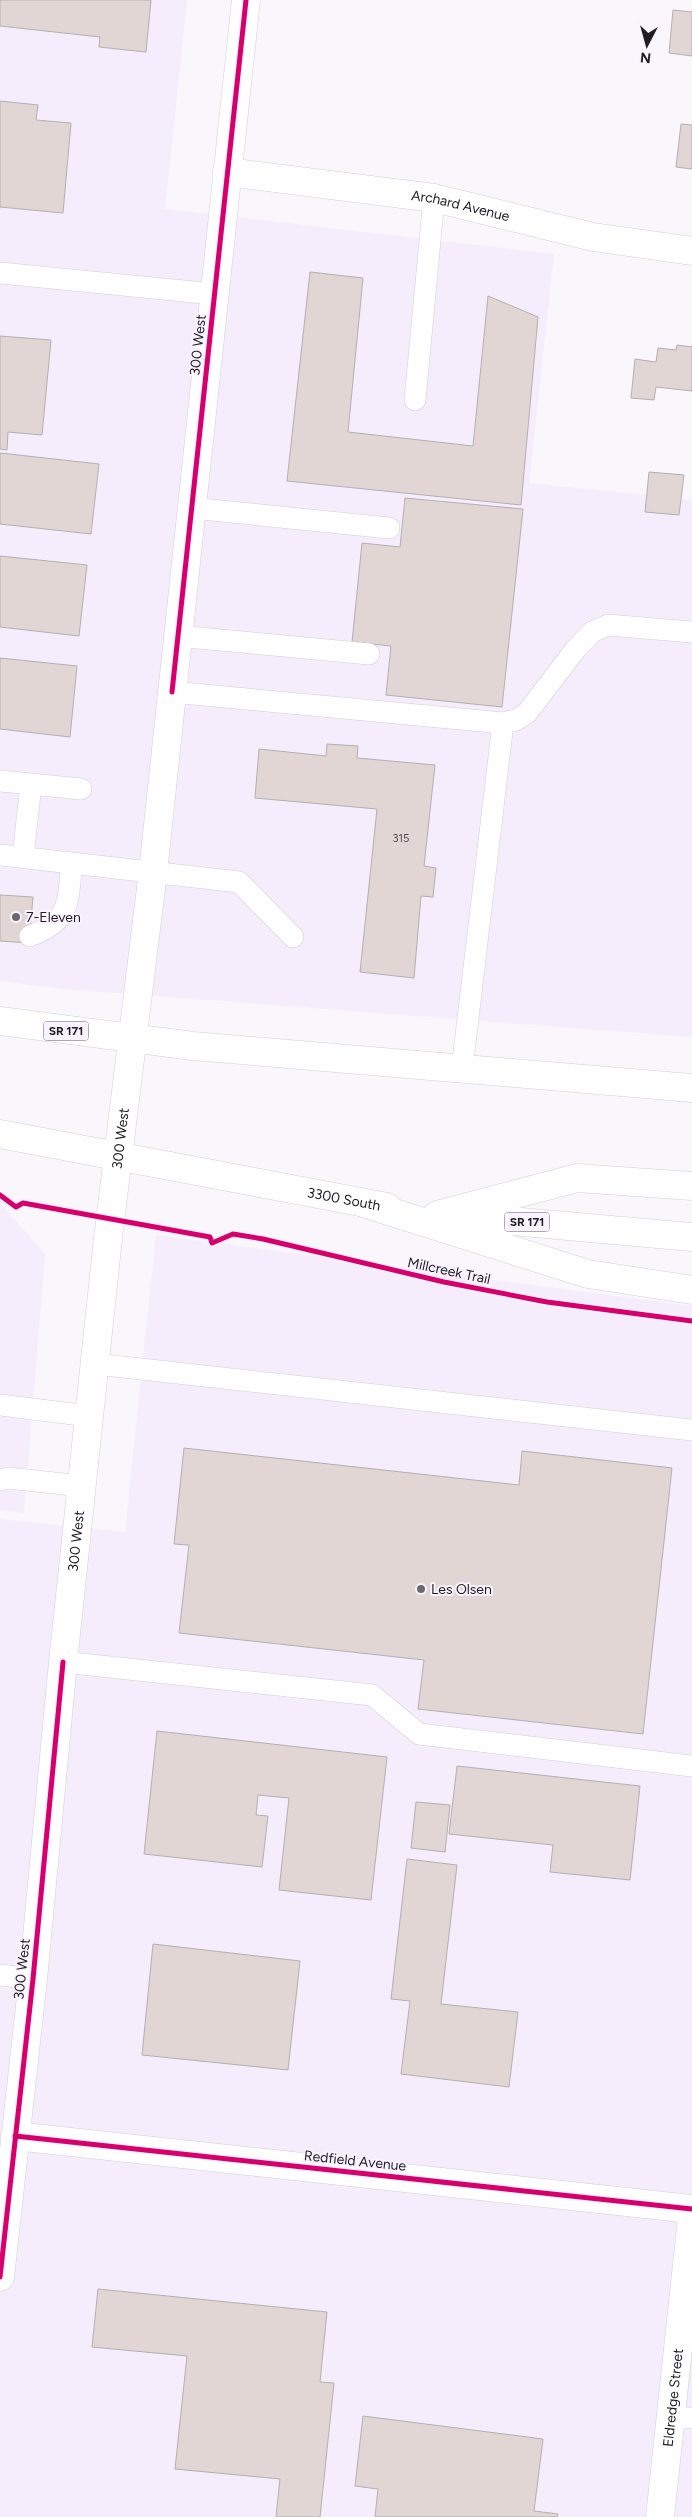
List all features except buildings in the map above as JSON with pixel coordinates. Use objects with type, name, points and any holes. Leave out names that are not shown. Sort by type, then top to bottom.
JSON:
[{"type":"main road","name":"300 West","points":[[1,2265],[33,1979],[82,1486],[132,1039],[153,872],[246,0]]},
{"type":"main road","name":"Archard Avenue","points":[[227,172],[434,198],[594,237],[692,251]]},
{"type":"main road","name":"SR 171","points":[[0,1021],[132,1039],[692,1088]]},
{"type":"main road","name":"3300 South","points":[[0,1134],[119,1158],[438,1215],[692,1237]]},
{"type":"main road","points":[[438,1215],[577,1178],[692,1186]]},
{"type":"main road","points":[[363,1203],[588,1274],[692,1290]]},
{"type":"main road","name":"Redfield Avenue","points":[[15,2136],[692,2209]]},
{"type":"main road","name":"Eldredge Street","points":[[660,2517],[682,2418],[692,2218]]},
{"type":"lane","points":[[414,400],[434,198]]},
{"type":"lane","points":[[0,273],[214,294]]},
{"type":"lane","points":[[192,508],[390,528]]},
{"type":"lane","points":[[172,692],[503,723],[516,720],[527,713],[575,650],[592,632],[608,625],[692,632]]},
{"type":"lane","points":[[178,636],[369,654]]},
{"type":"lane","points":[[462,1068],[503,723]]},
{"type":"lane","points":[[0,781],[81,789]]},
{"type":"lane","points":[[22,857],[31,784]]},
{"type":"lane","points":[[0,854],[239,882],[293,937]]},
{"type":"lane","points":[[30,936],[50,928],[66,909],[72,863]]},
{"type":"lane","points":[[96,1364],[692,1430]]},
{"type":"lane","points":[[0,1405],[90,1416]]},
{"type":"lane","points":[[0,1480],[8,1478],[82,1486]]},
{"type":"lane","points":[[63,1662],[372,1695],[419,1734],[692,1766]]},
{"type":"lane","points":[[0,1975],[33,1979]]},
{"type":"shaded area","points":[[0,0],[187,0],[165,209],[554,254],[529,483],[692,500],[692,1037],[65,989],[0,981]]},
{"type":"shaded area","points":[[0,1203],[45,1254],[24,1513],[0,1510]]},
{"type":"shaded area","points":[[156,1235],[692,1306],[692,2517],[0,2517],[0,1519],[125,1532]]},
{"type":"cycle path","points":[[172,692],[246,0]]},
{"type":"cycle path","name":"Millcreek Trail","points":[[0,1195],[16,1207],[23,1203],[210,1237],[212,1243],[233,1234],[263,1239],[444,1282],[547,1302],[692,1321]]},
{"type":"cycle path","points":[[0,2277],[33,1979],[63,1662]]},
{"type":"cycle path","points":[[15,2136],[692,2209]]},
{"type":"place","name":"7-Eleven","points":[[16,917]]},
{"type":"place","name":"Les Olsen","points":[[421,1589]]}]
